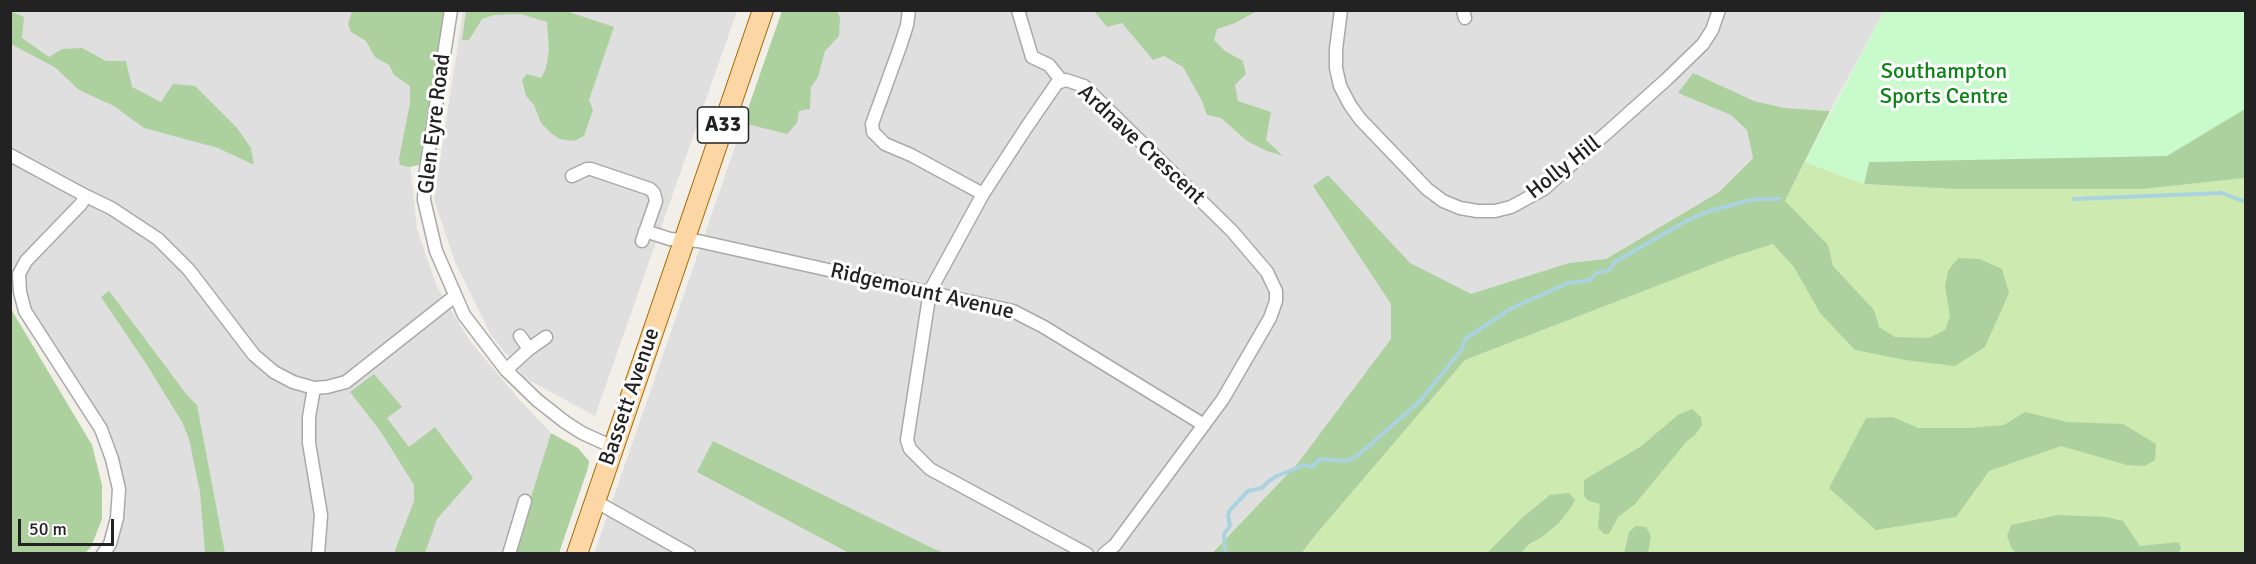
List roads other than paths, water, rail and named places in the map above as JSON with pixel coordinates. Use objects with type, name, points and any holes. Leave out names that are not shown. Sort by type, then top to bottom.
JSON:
[{"type":"main road","name":"Bassett Avenue","points":[[577,554],[763,10]]},
{"type":"street","name":"Glen Eyre Road","points":[[451,10],[425,176],[424,200],[436,251],[464,315],[506,370],[532,396],[565,422],[582,433],[613,447]]},
{"type":"street","points":[[909,10],[901,44],[872,124],[873,132],[885,144],[911,155],[983,194]]},
{"type":"street","points":[[1018,10],[1028,60],[1049,65],[1061,80]]},
{"type":"street","name":"Holly Hill","points":[[1341,10],[1336,68],[1340,86],[1360,119],[1427,189],[1443,201],[1460,208],[1496,211],[1511,207],[1551,183],[1667,79],[1703,44],[1712,30],[1719,10]]},
{"type":"street","name":"Ardnave Crescent","points":[[1087,554],[930,469],[910,449],[907,430],[930,291],[983,194],[1061,80],[1084,86],[1232,231],[1267,272],[1276,291],[1276,301],[1270,318],[1240,370],[1204,425],[1115,545],[1104,554]]},
{"type":"street","points":[[10,155],[111,208],[158,239],[189,270],[254,355],[274,372],[293,382],[314,388],[346,382],[455,296]]},
{"type":"street","points":[[572,176],[591,169],[650,189],[656,201],[644,236],[684,241]]},
{"type":"street","points":[[86,196],[15,274],[25,311],[101,429],[112,459],[119,489],[117,518],[110,544],[103,554]]},
{"type":"street","name":"Ridgemount Avenue","points":[[684,241],[698,241],[1013,311],[1044,327],[1204,425]]},
{"type":"street","points":[[520,336],[529,349]]},
{"type":"street","points":[[506,370],[546,337]]},
{"type":"street","points":[[314,388],[309,417],[309,443],[321,515],[318,554]]},
{"type":"street","points":[[509,554],[525,501]]},
{"type":"street","points":[[595,501],[688,554]]},
{"type":"waterway","points":[[2074,199],[2222,193],[2246,202]]},
{"type":"waterway","points":[[1228,554],[1225,550],[1224,534],[1230,526],[1228,516],[1230,510],[1248,491],[1262,488],[1277,476],[1304,465],[1312,467],[1320,459],[1347,461],[1356,457],[1419,402],[1462,349],[1465,339],[1510,309],[1568,283],[1590,280],[1596,273],[1609,270],[1615,262],[1688,220],[1709,211],[1757,199],[1779,199]]},
{"type":"park label","name":"Southampton Sports Centre","points":[[1944,84]]}]
